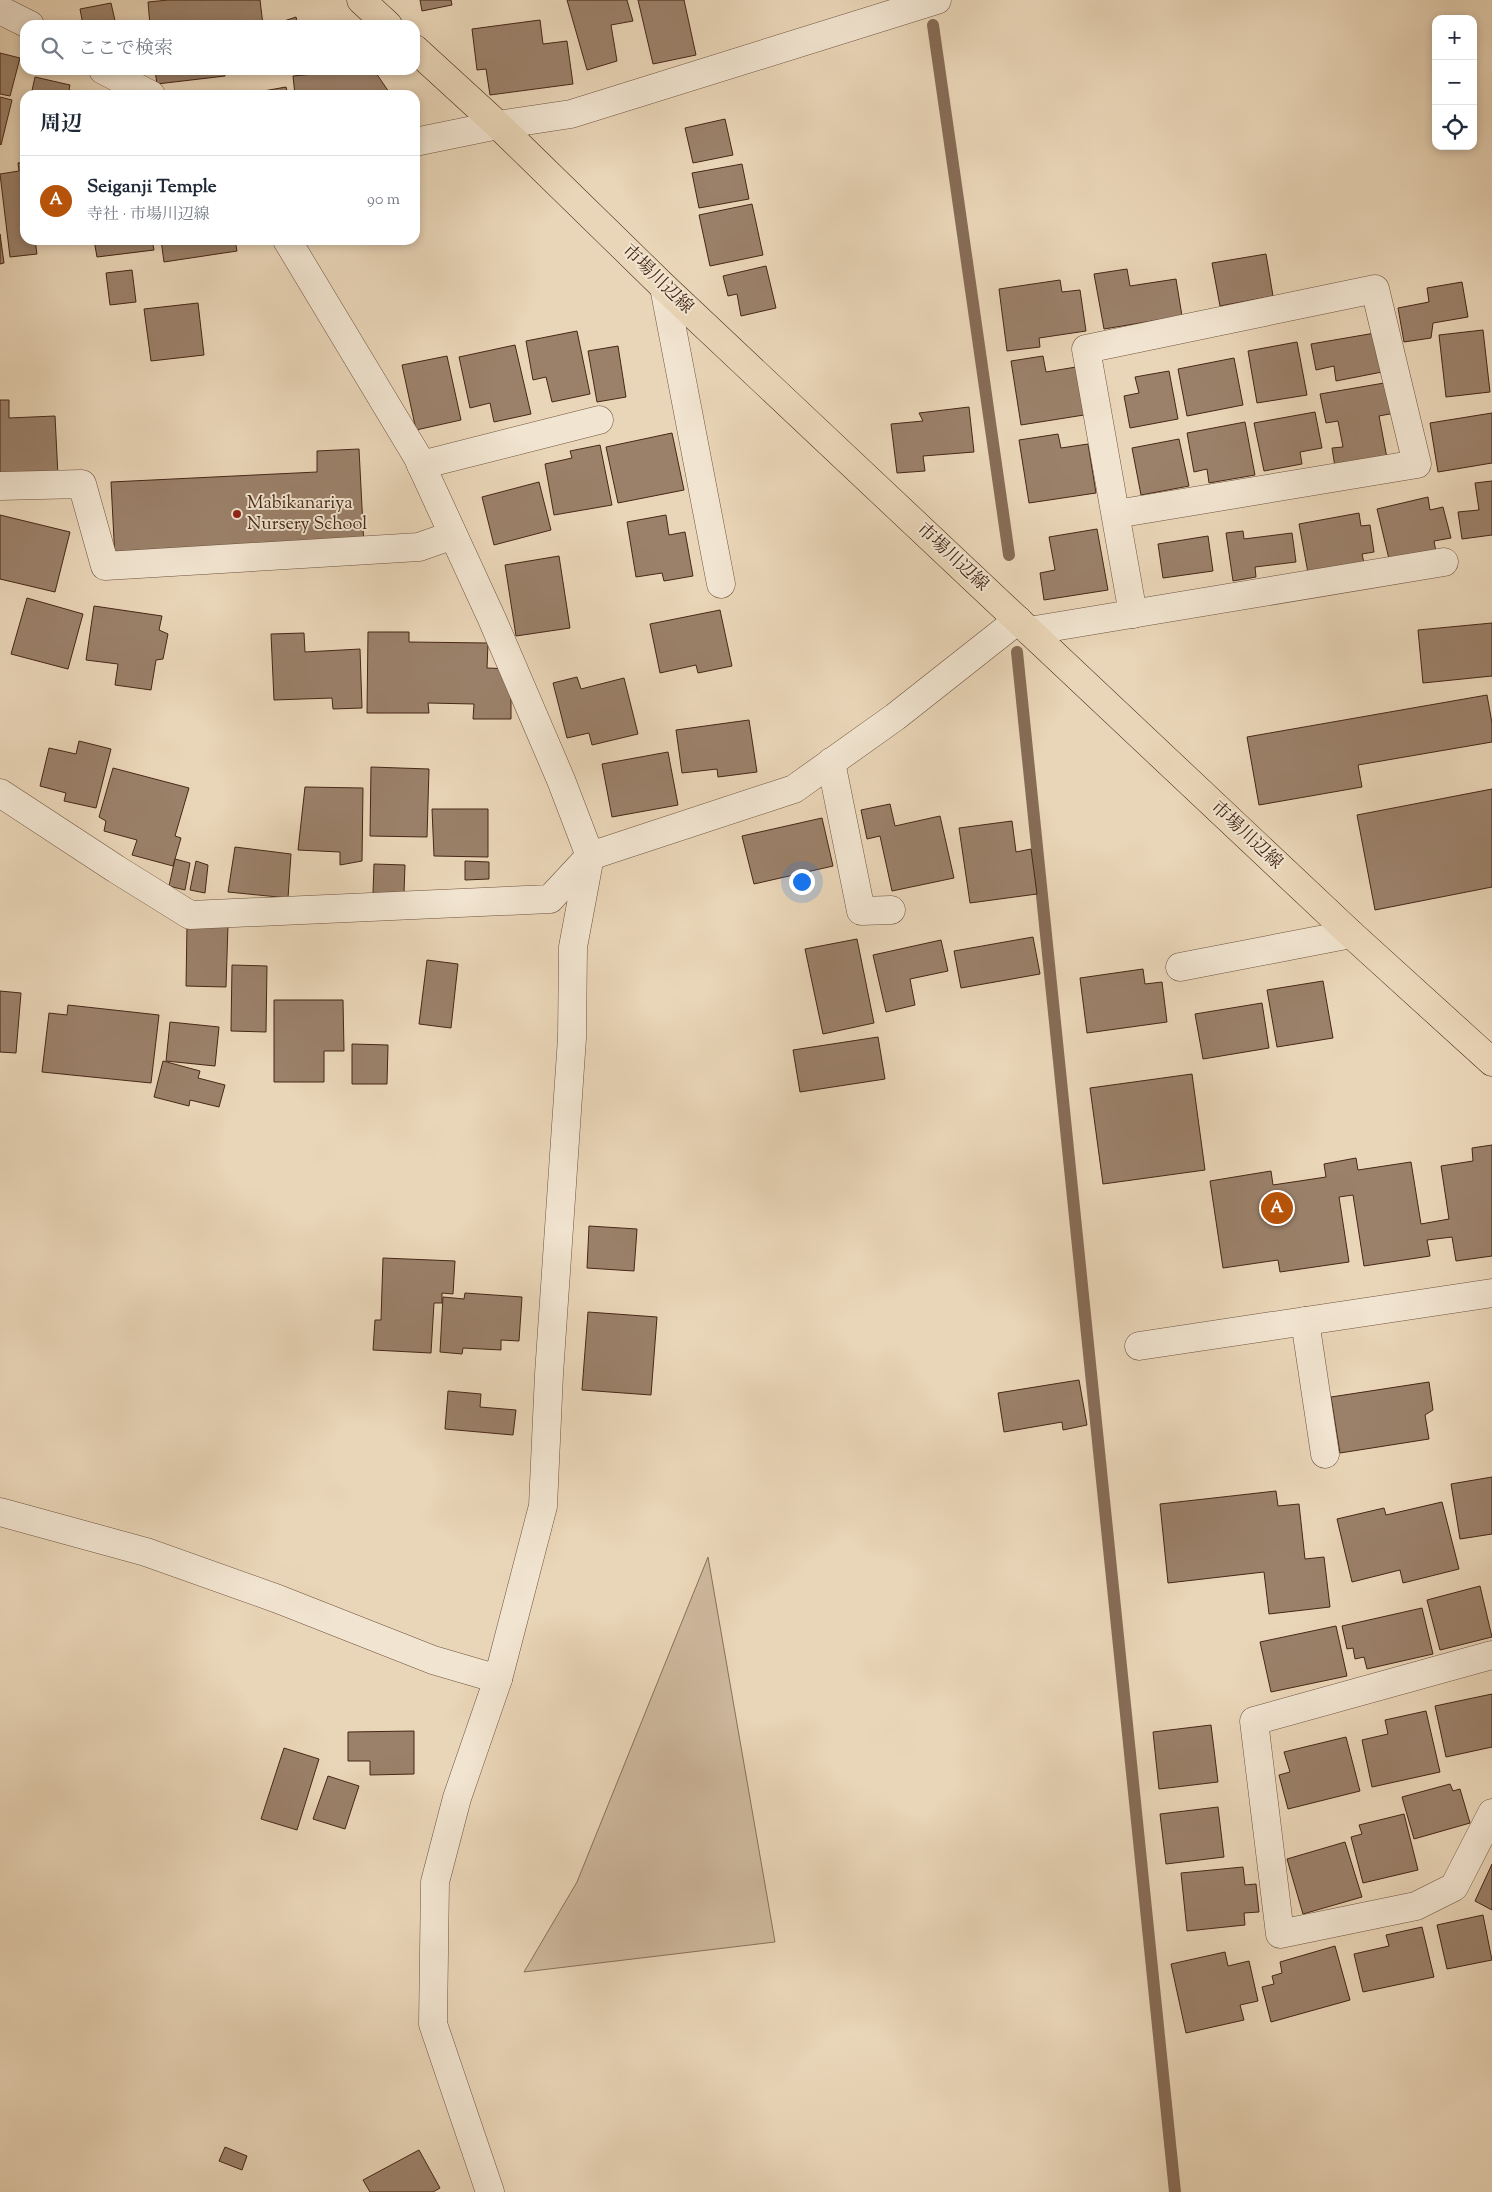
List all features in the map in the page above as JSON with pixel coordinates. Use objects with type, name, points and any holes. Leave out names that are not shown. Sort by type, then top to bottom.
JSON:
[{"type":"main road","points":[[361,0],[383,20]]},
{"type":"main road","name":"市場川辺線","points":[[420,54],[498,125],[664,287],[1351,934],[1492,1062]]},
{"type":"street","points":[[420,141],[498,125],[570,114],[937,0]]},
{"type":"street","points":[[113,75],[141,90]]},
{"type":"street","points":[[290,245],[421,465],[492,619],[590,856],[573,947],[572,1038],[549,1374],[543,1506],[498,1679],[458,1798],[435,1882],[433,2024],[490,2192]]},
{"type":"street","points":[[664,287],[721,584]]},
{"type":"street","points":[[1116,514],[1416,464],[1375,289],[1086,349],[1133,614]]},
{"type":"street","points":[[421,465],[599,420]]},
{"type":"street","points":[[0,486],[82,484],[105,566],[419,547],[453,535]]},
{"type":"street","points":[[0,794],[190,915],[550,899],[590,856],[794,789],[1023,625],[1133,614],[1444,562]]},
{"type":"street","points":[[832,762],[861,911],[891,910]]},
{"type":"street","points":[[1180,967],[1351,934]]},
{"type":"street","points":[[1139,1346],[1492,1293]]},
{"type":"street","points":[[1306,1321],[1325,1454]]},
{"type":"street","points":[[0,1512],[146,1552],[278,1599],[433,1660],[498,1679]]},
{"type":"street","points":[[1492,1656],[1254,1721],[1280,1934],[1416,1906],[1454,1887],[1492,1814]]},
{"type":"shaded area","points":[[708,1557],[775,1942],[524,1972],[577,1882]]},
{"type":"building","points":[[168,0],[260,0],[262,20],[150,20],[148,2]]},
{"type":"building","points":[[420,0],[451,0],[452,5],[422,11]]},
{"type":"building","points":[[567,0],[627,0],[633,21],[611,25],[617,61],[587,70]]},
{"type":"building","points":[[638,0],[684,0],[696,55],[653,64]]},
{"type":"building","points":[[111,3],[115,20],[82,20],[80,9]]},
{"type":"building","points":[[540,20],[543,44],[567,41],[573,84],[490,95],[486,69],[477,70],[472,29]]},
{"type":"building","points":[[0,53],[20,58],[10,96],[0,94]]},
{"type":"building","points":[[156,75],[225,76],[157,84]]},
{"type":"building","points":[[377,75],[388,90],[294,90],[293,76]]},
{"type":"building","points":[[35,77],[70,85],[69,90],[32,90]]},
{"type":"building","points":[[286,87],[287,90],[269,90]]},
{"type":"building","points":[[0,97],[12,100],[1,145],[0,144]]},
{"type":"building","points":[[725,119],[733,155],[693,163],[685,128]]},
{"type":"building","points":[[18,163],[20,163],[20,245],[36,245],[37,254],[10,257],[0,174],[19,171]]},
{"type":"building","points":[[742,164],[749,199],[699,208],[692,173]]},
{"type":"building","points":[[752,204],[763,255],[710,266],[699,215]]},
{"type":"building","points":[[0,234],[4,263],[0,264]]},
{"type":"building","points":[[95,245],[153,245],[154,250],[97,257]]},
{"type":"building","points":[[162,245],[236,245],[237,251],[164,262]]},
{"type":"building","points":[[1266,254],[1273,296],[1220,306],[1212,263]]},
{"type":"building","points":[[766,266],[776,308],[741,316],[737,294],[728,296],[723,276]]},
{"type":"building","points":[[1127,269],[1130,286],[1176,279],[1182,316],[1104,329],[1094,274]]},
{"type":"building","points":[[132,270],[136,302],[110,305],[106,273]]},
{"type":"building","points":[[1060,280],[1062,292],[1080,290],[1086,331],[1039,338],[1040,347],[1007,351],[999,289]]},
{"type":"building","points":[[1462,282],[1468,317],[1433,323],[1431,338],[1404,342],[1398,308],[1429,302],[1427,288]]},
{"type":"building","points":[[198,303],[204,355],[151,361],[144,309]]},
{"type":"building","points":[[1483,330],[1490,392],[1446,397],[1439,335]]},
{"type":"building","points":[[577,331],[590,394],[552,402],[546,377],[533,380],[526,341]]},
{"type":"building","points":[[1375,333],[1382,372],[1336,381],[1334,366],[1316,370],[1311,344]]},
{"type":"building","points":[[1297,342],[1307,395],[1257,403],[1248,351]]},
{"type":"building","points":[[515,345],[531,414],[494,422],[490,403],[470,408],[459,357]]},
{"type":"building","points":[[618,346],[626,397],[597,402],[588,351]]},
{"type":"building","points":[[447,356],[461,420],[416,430],[402,365]]},
{"type":"building","points":[[1043,356],[1046,372],[1076,367],[1084,415],[1021,425],[1011,361]]},
{"type":"building","points":[[1234,358],[1243,405],[1187,416],[1178,369]]},
{"type":"building","points":[[1169,371],[1178,419],[1130,428],[1124,396],[1139,393],[1135,377]]},
{"type":"building","points":[[1390,382],[1395,413],[1379,416],[1387,458],[1335,467],[1332,448],[1343,447],[1338,421],[1326,423],[1320,394]]},
{"type":"building","points":[[0,400],[9,400],[9,418],[55,416],[58,476],[0,479]]},
{"type":"building","points":[[969,407],[974,452],[923,456],[925,471],[897,473],[891,424],[923,421],[919,413]]},
{"type":"building","points":[[1315,412],[1322,448],[1300,452],[1302,464],[1264,471],[1254,423]]},
{"type":"building","points":[[1492,413],[1492,463],[1438,472],[1430,423]]},
{"type":"building","points":[[1245,422],[1255,475],[1209,483],[1207,469],[1194,472],[1187,433]]},
{"type":"building","points":[[672,433],[684,490],[618,503],[606,447]]},
{"type":"building","points":[[1058,434],[1061,448],[1088,444],[1096,493],[1029,503],[1019,440]]},
{"type":"building","points":[[1179,439],[1189,486],[1141,495],[1132,448]]},
{"type":"building","points":[[600,445],[612,505],[554,515],[545,464],[572,458],[570,451]]},
{"type":"building","name":"Mabikanariya Nursery School","points":[[359,449],[364,546],[115,559],[111,482],[317,472],[317,451]]},
{"type":"building","points":[[1492,481],[1492,535],[1462,539],[1458,512],[1479,510],[1475,483]]},
{"type":"building","points":[[539,482],[551,530],[494,545],[482,497]]},
{"type":"building","points":[[1428,497],[1430,510],[1443,507],[1451,538],[1434,541],[1436,552],[1390,563],[1377,509]]},
{"type":"building","points":[[1359,513],[1361,526],[1370,525],[1374,552],[1362,554],[1364,563],[1308,573],[1299,524]]},
{"type":"building","points":[[0,515],[70,532],[55,592],[0,579]]},
{"type":"building","points":[[666,515],[669,535],[685,532],[693,576],[664,581],[662,573],[636,577],[627,522]]},
{"type":"building","points":[[1097,529],[1108,590],[1044,600],[1040,573],[1055,570],[1049,537]]},
{"type":"building","points":[[1243,531],[1244,539],[1292,533],[1296,562],[1255,567],[1256,577],[1233,581],[1226,533]]},
{"type":"building","points":[[1208,536],[1213,571],[1163,578],[1158,544]]},
{"type":"building","points":[[559,556],[570,628],[516,636],[505,565]]},
{"type":"building","points":[[27,598],[83,614],[68,669],[11,654]]},
{"type":"building","points":[[94,606],[162,616],[159,630],[168,634],[163,659],[156,660],[151,690],[115,685],[118,664],[86,660]]},
{"type":"building","points":[[720,610],[732,666],[698,673],[696,665],[660,673],[650,624]]},
{"type":"building","points":[[1492,623],[1492,676],[1423,683],[1418,630]]},
{"type":"building","points":[[368,632],[409,632],[409,642],[488,643],[487,668],[511,669],[511,719],[473,719],[474,704],[428,703],[429,713],[367,713]]},
{"type":"building","points":[[304,633],[305,652],[360,649],[362,708],[333,709],[332,698],[274,700],[271,634]]},
{"type":"building","points":[[577,677],[581,689],[624,678],[638,734],[592,745],[589,733],[567,738],[553,683]]},
{"type":"building","points":[[1487,695],[1492,723],[1492,742],[1358,765],[1362,787],[1259,805],[1247,737]]},
{"type":"building","points":[[749,720],[757,772],[718,777],[717,769],[682,773],[676,730]]},
{"type":"building","points":[[79,741],[111,749],[96,808],[64,801],[66,793],[40,786],[49,748],[76,754]]},
{"type":"building","points":[[668,752],[678,805],[612,817],[602,764]]},
{"type":"building","points":[[371,767],[429,769],[427,837],[370,836]]},
{"type":"building","points":[[113,768],[189,788],[175,836],[181,838],[173,866],[132,855],[137,840],[104,831],[106,821],[99,817]]},
{"type":"building","points":[[305,787],[363,788],[362,861],[340,865],[340,852],[298,850]]},
{"type":"building","points":[[1492,789],[1492,887],[1375,910],[1357,815]]},
{"type":"building","points":[[890,804],[895,826],[940,816],[954,878],[892,891],[880,836],[867,839],[861,810]]},
{"type":"building","points":[[432,809],[488,809],[488,857],[434,856]]},
{"type":"building","points":[[822,818],[833,866],[754,884],[742,836]]},
{"type":"building","points":[[1012,821],[1016,852],[1031,849],[1037,894],[970,903],[959,828]]},
{"type":"building","points":[[235,847],[291,854],[288,898],[228,892]]},
{"type":"building","points":[[175,859],[190,863],[185,890],[169,886]]},
{"type":"building","points":[[196,861],[208,865],[205,893],[190,890]]},
{"type":"building","points":[[465,861],[489,862],[489,879],[465,880]]},
{"type":"building","points":[[374,864],[405,865],[404,893],[373,893]]},
{"type":"building","points":[[187,924],[228,925],[226,987],[186,986]]},
{"type":"building","points":[[1033,937],[1040,974],[961,988],[954,951]]},
{"type":"building","points":[[857,939],[874,1023],[823,1034],[805,949]]},
{"type":"building","points":[[941,940],[948,971],[910,979],[915,1005],[886,1012],[873,955]]},
{"type":"building","points":[[427,960],[458,964],[451,1028],[419,1024]]},
{"type":"building","points":[[232,965],[267,966],[266,1032],[231,1031]]},
{"type":"building","points":[[1143,969],[1145,984],[1162,982],[1167,1022],[1087,1033],[1080,978]]},
{"type":"building","points":[[1323,981],[1333,1038],[1277,1047],[1267,990]]},
{"type":"building","points":[[0,991],[21,993],[16,1053],[0,1052]]},
{"type":"building","points":[[274,1000],[343,1000],[344,1051],[324,1051],[324,1082],[274,1082]]},
{"type":"building","points":[[1262,1003],[1269,1048],[1203,1059],[1195,1014]]},
{"type":"building","points":[[68,1005],[159,1015],[151,1083],[42,1072],[49,1013],[67,1015]]},
{"type":"building","points":[[170,1022],[219,1027],[215,1066],[166,1061]]},
{"type":"building","points":[[878,1037],[885,1079],[800,1092],[793,1050]]},
{"type":"building","points":[[352,1044],[388,1045],[387,1084],[352,1084]]},
{"type":"building","points":[[163,1061],[200,1071],[198,1078],[225,1085],[219,1107],[190,1100],[189,1106],[154,1097]]},
{"type":"building","points":[[1192,1074],[1205,1170],[1103,1184],[1090,1088]]},
{"type":"building","points":[[1492,1145],[1492,1256],[1456,1261],[1452,1237],[1427,1240],[1430,1256],[1364,1266],[1353,1195],[1339,1197],[1349,1262],[1280,1272],[1278,1260],[1223,1268],[1210,1181],[1271,1171],[1273,1185],[1326,1177],[1324,1164],[1356,1158],[1358,1170],[1411,1162],[1421,1224],[1449,1219],[1441,1166],[1473,1161],[1472,1148]]},
{"type":"building","points":[[589,1226],[637,1229],[634,1271],[587,1268]]},
{"type":"building","points":[[383,1258],[455,1261],[453,1294],[442,1293],[442,1303],[434,1303],[431,1353],[373,1350],[375,1320],[381,1320]]},
{"type":"building","points":[[465,1293],[522,1297],[519,1341],[501,1340],[501,1350],[463,1348],[462,1354],[440,1352],[443,1297],[464,1299]]},
{"type":"building","points":[[588,1312],[657,1317],[651,1395],[582,1390]]},
{"type":"building","points":[[1079,1380],[1087,1425],[1063,1430],[1062,1422],[1004,1432],[998,1393]]},
{"type":"building","points":[[1429,1382],[1433,1410],[1425,1415],[1429,1439],[1340,1453],[1331,1397]]},
{"type":"building","points":[[448,1391],[481,1394],[480,1407],[516,1410],[513,1435],[445,1429]]},
{"type":"building","points":[[1492,1477],[1492,1534],[1460,1539],[1451,1484]]},
{"type":"building","points":[[1276,1491],[1278,1506],[1299,1504],[1305,1559],[1324,1557],[1330,1607],[1269,1614],[1264,1572],[1168,1583],[1160,1504]]},
{"type":"building","points":[[1442,1502],[1459,1569],[1403,1583],[1400,1570],[1352,1582],[1337,1519],[1384,1508],[1386,1515]]},
{"type":"building","points":[[1480,1586],[1492,1637],[1440,1650],[1427,1600]]},
{"type":"building","points":[[1422,1608],[1433,1654],[1367,1669],[1364,1657],[1355,1659],[1353,1648],[1347,1649],[1342,1626]]},
{"type":"building","points":[[1336,1626],[1347,1676],[1271,1692],[1260,1642]]},
{"type":"building","points":[[1492,1694],[1492,1747],[1446,1757],[1435,1706]]},
{"type":"building","points":[[1426,1711],[1440,1772],[1372,1787],[1362,1740],[1388,1734],[1385,1720]]},
{"type":"building","points":[[1211,1725],[1218,1782],[1159,1789],[1153,1732]]},
{"type":"building","points":[[414,1731],[414,1774],[370,1775],[370,1761],[348,1761],[348,1732]]},
{"type":"building","points":[[1346,1737],[1360,1791],[1288,1809],[1279,1775],[1290,1772],[1284,1752]]},
{"type":"building","points":[[284,1748],[319,1759],[297,1830],[261,1819]]},
{"type":"building","points":[[328,1776],[359,1786],[345,1829],[313,1819]]},
{"type":"building","points":[[1450,1784],[1453,1791],[1460,1789],[1470,1823],[1414,1839],[1402,1797]]},
{"type":"building","points":[[1218,1807],[1224,1857],[1166,1864],[1160,1814]]},
{"type":"building","points":[[1404,1814],[1418,1870],[1363,1883],[1351,1837],[1362,1834],[1359,1825]]},
{"type":"building","points":[[1345,1842],[1362,1897],[1303,1914],[1287,1859]]},
{"type":"building","points":[[1492,1864],[1492,1910],[1475,1901]]},
{"type":"building","points":[[1243,1867],[1245,1885],[1256,1884],[1259,1912],[1244,1913],[1245,1925],[1187,1931],[1181,1873]]},
{"type":"building","points":[[1483,1915],[1492,1960],[1447,1969],[1437,1925]]},
{"type":"building","points":[[1422,1927],[1434,1977],[1363,1992],[1354,1954],[1389,1946],[1386,1935]]},
{"type":"building","points":[[1335,1946],[1350,2000],[1271,2022],[1262,1987],[1274,1984],[1272,1976],[1282,1973],[1280,1962]]},
{"type":"building","points":[[1225,1952],[1228,1966],[1249,1961],[1258,2001],[1240,2005],[1244,2020],[1186,2033],[1171,1964]]},
{"type":"building","points":[[225,2147],[247,2156],[242,2170],[219,2161]]},
{"type":"building","points":[[419,2150],[440,2188],[433,2192],[370,2192],[363,2180]]},
{"type":"waterway","points":[[933,25],[1009,555]]},
{"type":"waterway","points":[[1017,652],[1175,2192]]},
{"type":"place","name":"Mabikanariya Nursery School","points":[[237,514]]},
{"type":"place","name":"Seiganji Temple","points":[[1277,1208]]}]
